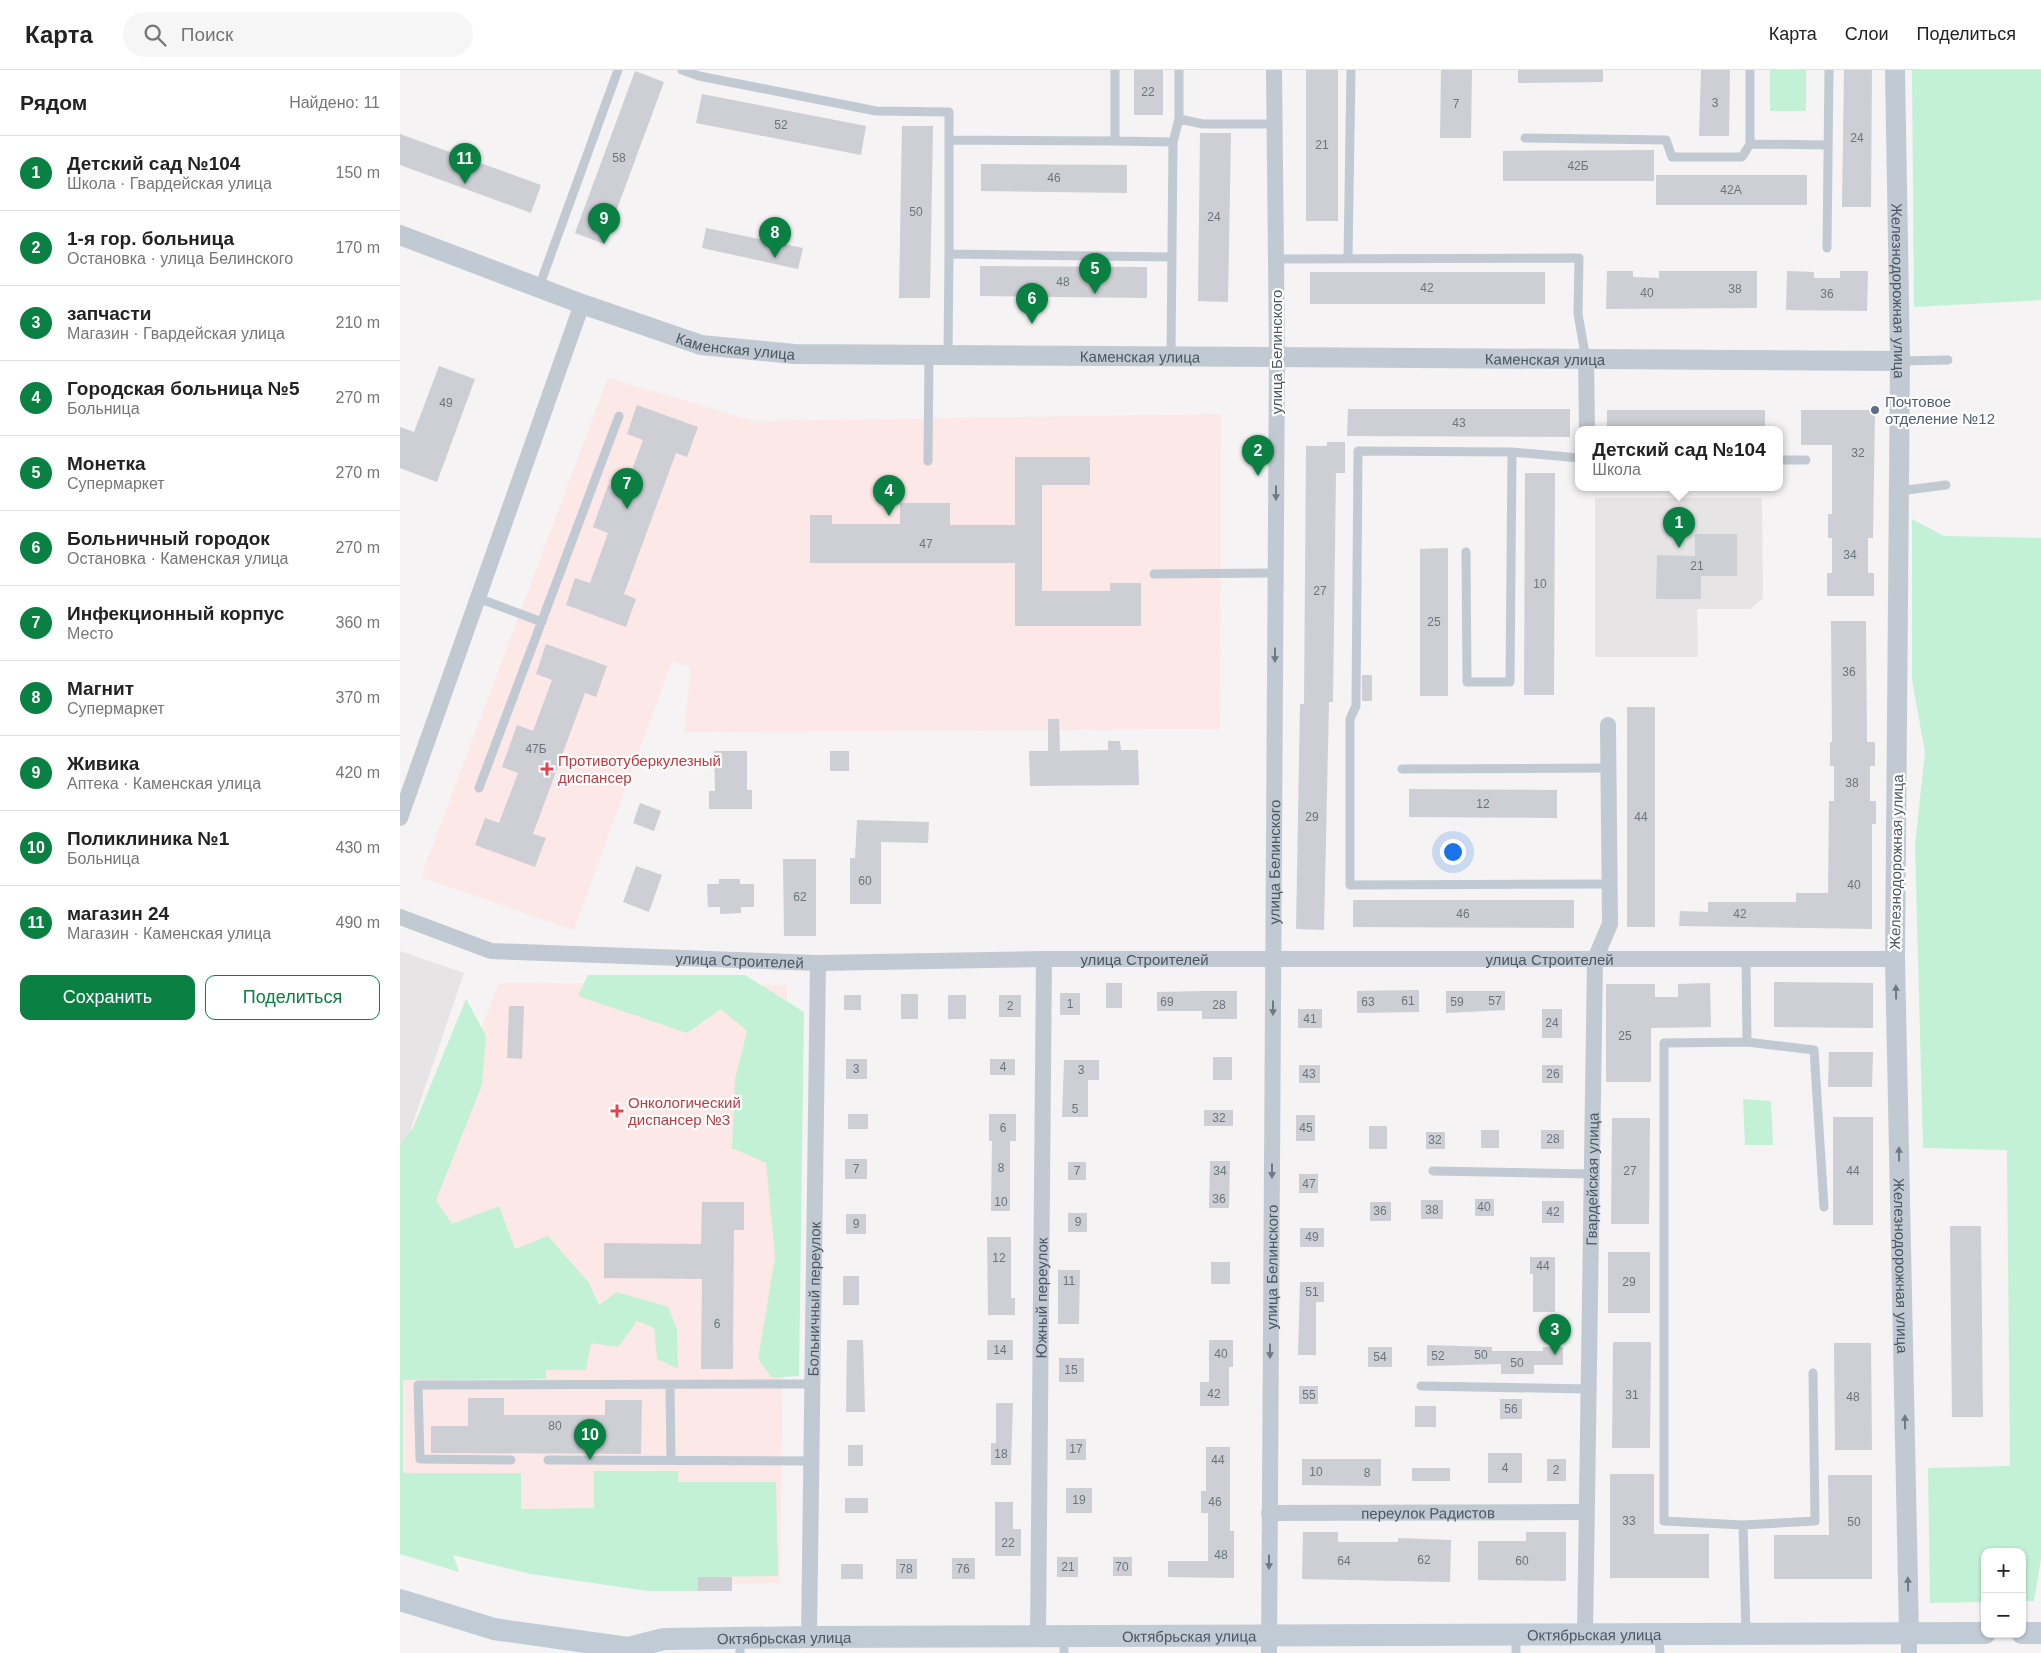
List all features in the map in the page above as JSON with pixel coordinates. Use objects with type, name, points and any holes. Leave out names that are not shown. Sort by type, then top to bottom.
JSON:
[{"type":"main road","name":"Октябрьская улица","points":[[400,1600],[494,1629],[628,1650],[664,1639],[740,1645],[809,1637],[1038,1637],[1064,1645],[1516,1644],[1585,1635],[1660,1644],[1746,1634],[1909,1643],[1981,1634]]},
{"type":"main road","points":[[2026,1633],[2041,1634]]},
{"type":"street","name":"улица Белинского","points":[[1268,1644],[1277,356],[1274,70]]},
{"type":"street","name":"Железнодорожная улица","points":[[1894,70],[1900,361],[1895,959],[1909,1643]]},
{"type":"street","name":"Каменская улица","points":[[400,234],[582,304],[701,346],[794,354],[1900,361]]},
{"type":"street","points":[[400,818],[582,304]]},
{"type":"street","points":[[1586,359],[1587,426]]},
{"type":"street","name":"Гвардейская улица","points":[[1585,1635],[1595,959],[1610,924],[1608,725]]},
{"type":"street","name":"улица Строителей","points":[[400,917],[491,951],[818,963],[1044,959],[1895,959]]},
{"type":"street","name":"Южный переулок","points":[[1038,1637],[1044,959]]},
{"type":"street","name":"Больничный переулок","points":[[809,1637],[818,963]]},
{"type":"street","name":"переулок Радистов","points":[[1269,1513],[1587,1512]]},
{"type":"lane","points":[[539,287],[618,70]]},
{"type":"lane","points":[[682,70],[699,76],[876,111],[949,112],[949,254],[928,461]]},
{"type":"lane","points":[[1115,70],[1115,141]]},
{"type":"lane","points":[[1171,356],[1173,142],[1179,118],[1179,70]]},
{"type":"lane","points":[[1348,259],[1351,70]]},
{"type":"lane","points":[[1525,138],[1666,140],[1672,157],[1742,157],[1750,144],[1750,70]]},
{"type":"lane","points":[[1827,248],[1829,70]]},
{"type":"lane","points":[[1179,118],[1203,124],[1274,124]]},
{"type":"lane","points":[[949,140],[1173,142]]},
{"type":"lane","points":[[1750,144],[1828,145]]},
{"type":"lane","points":[[949,254],[1172,257]]},
{"type":"lane","points":[[1276,259],[1579,258],[1578,314],[1586,359]]},
{"type":"lane","points":[[1900,361],[1948,360]]},
{"type":"lane","points":[[479,788],[619,416]]},
{"type":"lane","points":[[1575,458],[1512,452],[1358,451],[1356,706],[1350,719],[1350,885],[1609,884]]},
{"type":"lane","points":[[1466,552],[1467,682],[1510,682],[1512,452]]},
{"type":"lane","points":[[1783,460],[1806,460]]},
{"type":"lane","points":[[1899,492],[1946,485]]},
{"type":"lane","points":[[1154,574],[1275,574]]},
{"type":"lane","points":[[478,598],[542,622]]},
{"type":"lane","points":[[1402,769],[1608,768]]},
{"type":"lane","points":[[1746,959],[1746,1042]]},
{"type":"lane","points":[[1813,1373],[1815,1521],[1744,1525],[1664,1521],[1664,1043],[1746,1042],[1814,1050],[1824,1207]]},
{"type":"lane","points":[[1433,1171],[1592,1174]]},
{"type":"lane","points":[[511,1460],[420,1459],[418,1385],[811,1384]]},
{"type":"lane","points":[[670,1385],[671,1460]]},
{"type":"lane","points":[[1421,1386],[1589,1389]]},
{"type":"lane","points":[[548,1460],[810,1461]]},
{"type":"lane","points":[[1744,1525],[1746,1634]]},
{"type":"shaded area","points":[[608,378],[754,421],[1221,414],[1220,729],[684,732],[691,667],[672,661],[574,930],[421,877]]},
{"type":"shaded area","points":[[1595,498],[1762,498],[1763,598],[1751,609],[1697,609],[1698,657],[1595,657]]},
{"type":"shaded area","points":[[400,951],[464,973],[400,1161]]},
{"type":"shaded area","points":[[499,983],[787,985],[780,1583],[616,1586],[400,1533],[400,1237]]},
{"type":"green space","points":[[1770,70],[1806,70],[1806,111],[1770,111]]},
{"type":"green space","points":[[1912,70],[2041,70],[2041,300],[1914,307]]},
{"type":"green space","points":[[1912,519],[1944,536],[2041,538],[2041,1559],[2034,1601],[2026,1601],[2026,1548],[1981,1548],[1981,1602],[1930,1603],[1928,1468],[2010,1466],[2007,1150],[1923,1148],[1915,845],[1925,752],[1912,680]]},
{"type":"green space","points":[[588,975],[745,975],[804,1012],[799,1376],[772,1378],[758,1359],[775,1257],[766,1163],[732,1148],[735,1079],[747,1031],[721,1009],[687,1033],[578,996]]},
{"type":"green space","points":[[466,999],[486,1036],[482,1085],[436,1200],[452,1224],[499,1206],[515,1249],[548,1236],[589,1283],[599,1305],[617,1292],[668,1307],[677,1329],[678,1369],[657,1359],[654,1328],[637,1321],[618,1347],[591,1343],[586,1370],[546,1370],[546,1379],[403,1380],[403,1473],[521,1473],[521,1509],[594,1508],[594,1471],[678,1471],[678,1482],[776,1482],[778,1576],[698,1577],[698,1591],[648,1591],[531,1574],[453,1555],[459,1572],[400,1554],[400,1145],[413,1128]]},
{"type":"green space","points":[[1743,1099],[1771,1101],[1773,1145],[1745,1145]]},
{"type":"building","points":[[1134,70],[1163,70],[1163,115],[1134,115]]},
{"type":"building","points":[[1306,70],[1338,70],[1338,221],[1306,221]]},
{"type":"building","points":[[1441,70],[1472,70],[1471,138],[1440,138]]},
{"type":"building","points":[[1518,70],[1603,70],[1603,82],[1518,83]]},
{"type":"building","points":[[1701,70],[1730,70],[1729,136],[1699,136]]},
{"type":"building","points":[[1844,70],[1872,70],[1871,207],[1842,207]]},
{"type":"building","points":[[635,71],[664,82],[604,244],[575,233]]},
{"type":"building","points":[[702,94],[866,126],[861,155],[696,123]]},
{"type":"building","points":[[902,126],[933,126],[930,298],[899,298]]},
{"type":"building","points":[[1200,133],[1231,133],[1228,302],[1198,301]]},
{"type":"building","points":[[400,134],[541,185],[531,213],[400,165]]},
{"type":"building","points":[[1654,150],[1654,181],[1503,181],[1503,151]]},
{"type":"building","points":[[981,164],[1127,165],[1127,193],[981,191]]},
{"type":"building","points":[[1656,175],[1807,175],[1807,205],[1656,205]]},
{"type":"building","points":[[706,228],[803,248],[798,269],[702,248]]},
{"type":"building","points":[[980,266],[1147,267],[1147,298],[980,296]]},
{"type":"building","points":[[1607,271],[1633,271],[1633,277],[1659,278],[1659,271],[1757,271],[1757,308],[1606,309]]},
{"type":"building","points":[[1787,271],[1814,272],[1814,278],[1840,278],[1840,271],[1868,271],[1867,311],[1786,310]]},
{"type":"building","points":[[1310,272],[1545,272],[1545,304],[1310,304]]},
{"type":"building","points":[[439,366],[475,379],[437,482],[400,468],[400,427],[414,432]]},
{"type":"building","points":[[637,405],[698,427],[687,457],[676,453],[624,594],[636,599],[626,627],[566,605],[575,578],[590,583],[608,533],[593,527],[608,485],[624,491],[643,440],[627,434]]},
{"type":"building","points":[[1348,409],[1570,409],[1570,437],[1347,436]]},
{"type":"building","points":[[1607,410],[1765,410],[1765,426],[1607,426]]},
{"type":"building","points":[[1801,410],[1875,410],[1873,538],[1868,538],[1868,573],[1874,573],[1874,596],[1827,596],[1827,573],[1832,573],[1832,538],[1828,538],[1828,514],[1832,514],[1832,445],[1801,445]]},
{"type":"building","points":[[1327,442],[1345,442],[1345,473],[1336,473],[1333,702],[1329,702],[1324,930],[1296,929],[1300,704],[1304,704],[1306,446],[1327,446]]},
{"type":"building","points":[[1015,457],[1090,457],[1090,485],[1042,485],[1042,591],[1110,591],[1110,583],[1141,583],[1141,626],[1015,626],[1015,563],[810,563],[810,515],[832,515],[832,524],[900,524],[900,503],[950,503],[950,525],[1015,525]]},
{"type":"building","points":[[1525,473],[1555,473],[1554,695],[1524,695]]},
{"type":"building","points":[[1695,534],[1737,534],[1737,576],[1701,576],[1701,599],[1656,599],[1657,555],[1695,556]]},
{"type":"building","points":[[1448,548],[1448,696],[1420,696],[1420,549]]},
{"type":"building","points":[[1831,621],[1866,621],[1867,742],[1875,742],[1875,766],[1870,766],[1870,801],[1876,801],[1876,824],[1872,824],[1872,929],[1679,926],[1680,911],[1708,912],[1708,902],[1796,902],[1796,893],[1828,893],[1829,801],[1834,801],[1834,766],[1830,766],[1830,742],[1832,742]]},
{"type":"building","points":[[546,644],[607,666],[596,697],[585,693],[533,834],[546,838],[535,867],[475,845],[485,818],[499,823],[518,773],[502,767],[517,725],[533,731],[552,680],[536,674]]},
{"type":"building","points":[[1362,675],[1372,675],[1372,701],[1362,701]]},
{"type":"building","points":[[1627,707],[1655,707],[1655,927],[1627,927]]},
{"type":"building","points":[[1048,719],[1059,719],[1060,751],[1108,750],[1108,741],[1120,741],[1121,750],[1138,750],[1139,785],[1030,786],[1029,751],[1048,751]]},
{"type":"building","points":[[714,751],[747,751],[747,790],[752,790],[752,809],[709,809],[709,791],[715,791]]},
{"type":"building","points":[[830,751],[849,751],[849,771],[830,771]]},
{"type":"building","points":[[1409,789],[1557,790],[1557,818],[1409,817]]},
{"type":"building","points":[[640,803],[661,811],[654,831],[633,823]]},
{"type":"building","points":[[857,820],[929,822],[928,843],[881,842],[881,904],[850,904],[850,858],[855,858]]},
{"type":"building","points":[[783,859],[816,859],[816,936],[784,936]]},
{"type":"building","points":[[636,866],[662,875],[649,912],[623,902]]},
{"type":"building","points":[[719,879],[740,879],[740,884],[754,884],[754,907],[741,907],[741,913],[720,914],[720,907],[708,907],[707,884],[719,884]]},
{"type":"building","points":[[1353,900],[1574,900],[1574,928],[1353,927]]},
{"type":"building","points":[[1774,982],[1873,983],[1873,1028],[1774,1027]]},
{"type":"building","points":[[1106,983],[1122,983],[1122,1008],[1106,1008]]},
{"type":"building","points":[[1710,983],[1711,1027],[1651,1028],[1651,1082],[1606,1082],[1606,984],[1655,984],[1655,997],[1678,997],[1678,984]]},
{"type":"building","points":[[1419,990],[1419,1012],[1357,1013],[1357,991]]},
{"type":"building","points":[[1237,991],[1237,1019],[1202,1019],[1202,1011],[1157,1011],[1157,992]]},
{"type":"building","points":[[1446,991],[1505,991],[1505,1010],[1446,1013]]},
{"type":"building","points":[[1060,993],[1080,993],[1080,1015],[1060,1015]]},
{"type":"building","points":[[901,994],[918,994],[918,1019],[901,1019]]},
{"type":"building","points":[[844,995],[861,995],[861,1010],[844,1010]]},
{"type":"building","points":[[948,995],[966,995],[966,1019],[948,1019]]},
{"type":"building","points":[[999,995],[1021,995],[1021,1017],[999,1017]]},
{"type":"building","points":[[509,1006],[524,1006],[522,1059],[507,1058]]},
{"type":"building","points":[[1298,1009],[1322,1009],[1322,1028],[1298,1028]]},
{"type":"building","points":[[1542,1009],[1562,1009],[1562,1038],[1542,1038]]},
{"type":"building","points":[[1829,1052],[1873,1052],[1872,1087],[1828,1087]]},
{"type":"building","points":[[1213,1057],[1232,1057],[1232,1080],[1213,1080]]},
{"type":"building","points":[[846,1059],[867,1059],[867,1079],[846,1079]]},
{"type":"building","points":[[990,1059],[1015,1059],[1015,1075],[990,1075]]},
{"type":"building","points":[[1064,1060],[1099,1060],[1099,1080],[1088,1080],[1088,1117],[1062,1117]]},
{"type":"building","points":[[1299,1065],[1320,1065],[1320,1083],[1299,1083]]},
{"type":"building","points":[[1542,1065],[1563,1065],[1563,1083],[1542,1083]]},
{"type":"building","points":[[1204,1110],[1233,1110],[1233,1126],[1204,1126]]},
{"type":"building","points":[[848,1114],[868,1114],[868,1129],[848,1129]]},
{"type":"building","points":[[989,1114],[1016,1114],[1016,1141],[1010,1141],[1010,1211],[991,1211],[992,1141],[989,1141]]},
{"type":"building","points":[[1296,1115],[1315,1115],[1315,1141],[1296,1141]]},
{"type":"building","points":[[1833,1117],[1873,1117],[1873,1225],[1833,1225]]},
{"type":"building","points":[[1612,1118],[1650,1118],[1649,1224],[1611,1224]]},
{"type":"building","points":[[1369,1126],[1387,1126],[1387,1149],[1369,1149]]},
{"type":"building","points":[[1481,1130],[1499,1130],[1499,1148],[1481,1148]]},
{"type":"building","points":[[1541,1130],[1564,1130],[1564,1149],[1541,1149]]},
{"type":"building","points":[[1426,1132],[1445,1132],[1445,1149],[1426,1149]]},
{"type":"building","points":[[845,1159],[867,1159],[867,1179],[845,1179]]},
{"type":"building","points":[[1210,1161],[1230,1161],[1229,1208],[1209,1208]]},
{"type":"building","points":[[1068,1162],[1086,1162],[1086,1180],[1068,1180]]},
{"type":"building","points":[[1299,1174],[1318,1174],[1318,1193],[1299,1193]]},
{"type":"building","points":[[1475,1199],[1494,1199],[1494,1216],[1475,1216]]},
{"type":"building","points":[[1421,1200],[1443,1200],[1443,1219],[1421,1219]]},
{"type":"building","points":[[1542,1201],[1564,1201],[1564,1223],[1542,1223]]},
{"type":"building","points":[[702,1202],[744,1202],[744,1230],[734,1230],[733,1369],[701,1369],[702,1279],[604,1278],[604,1243],[701,1244]]},
{"type":"building","points":[[1370,1202],[1391,1202],[1391,1221],[1370,1221]]},
{"type":"building","points":[[1068,1213],[1087,1213],[1087,1232],[1068,1232]]},
{"type":"building","points":[[846,1214],[866,1214],[866,1234],[846,1234]]},
{"type":"building","points":[[1950,1226],[1981,1226],[1983,1417],[1952,1417]]},
{"type":"building","points":[[1300,1228],[1324,1228],[1324,1247],[1300,1247]]},
{"type":"building","points":[[987,1237],[1011,1237],[1011,1298],[1015,1298],[1015,1315],[988,1315]]},
{"type":"building","points":[[1608,1252],[1650,1252],[1650,1313],[1608,1313]]},
{"type":"building","points":[[1530,1257],[1555,1257],[1555,1312],[1533,1312],[1533,1274],[1530,1274]]},
{"type":"building","points":[[1211,1262],[1230,1262],[1230,1284],[1211,1284]]},
{"type":"building","points":[[1058,1270],[1080,1270],[1079,1324],[1058,1324]]},
{"type":"building","points":[[843,1276],[859,1276],[859,1305],[843,1305]]},
{"type":"building","points":[[1300,1282],[1324,1282],[1324,1302],[1316,1302],[1316,1355],[1298,1355]]},
{"type":"building","points":[[847,1340],[863,1340],[865,1412],[846,1412]]},
{"type":"building","points":[[987,1340],[1013,1340],[1013,1360],[987,1360]]},
{"type":"building","points":[[1209,1340],[1233,1340],[1233,1367],[1229,1367],[1229,1406],[1200,1406],[1200,1382],[1209,1382]]},
{"type":"building","points":[[1613,1342],[1651,1342],[1650,1448],[1612,1448]]},
{"type":"building","points":[[1834,1343],[1871,1343],[1872,1450],[1835,1450]]},
{"type":"building","points":[[1427,1345],[1492,1347],[1492,1351],[1543,1351],[1543,1347],[1563,1347],[1563,1365],[1534,1365],[1534,1374],[1501,1374],[1501,1364],[1427,1366]]},
{"type":"building","points":[[1368,1347],[1392,1347],[1392,1367],[1368,1367]]},
{"type":"building","points":[[1059,1358],[1084,1358],[1084,1382],[1059,1382]]},
{"type":"building","points":[[1299,1386],[1318,1386],[1318,1404],[1299,1404]]},
{"type":"building","points":[[468,1398],[504,1398],[504,1415],[605,1415],[605,1400],[642,1400],[641,1454],[431,1453],[431,1426],[468,1426]]},
{"type":"building","points":[[1500,1399],[1522,1399],[1522,1419],[1500,1419]]},
{"type":"building","points":[[996,1403],[1013,1403],[1011,1465],[991,1465],[991,1443],[996,1443]]},
{"type":"building","points":[[1415,1406],[1436,1406],[1436,1427],[1415,1427]]},
{"type":"building","points":[[1066,1439],[1086,1439],[1086,1460],[1066,1460]]},
{"type":"building","points":[[848,1445],[863,1445],[863,1466],[848,1466]]},
{"type":"building","points":[[1206,1447],[1230,1447],[1230,1531],[1234,1531],[1234,1578],[1168,1577],[1168,1561],[1208,1561],[1208,1513],[1201,1513],[1201,1491],[1206,1491]]},
{"type":"building","points":[[1488,1453],[1522,1453],[1522,1483],[1488,1483]]},
{"type":"building","points":[[1302,1459],[1381,1459],[1381,1486],[1302,1485]]},
{"type":"building","points":[[1547,1459],[1566,1459],[1566,1481],[1547,1481]]},
{"type":"building","points":[[1412,1468],[1450,1468],[1450,1481],[1412,1481]]},
{"type":"building","points":[[1610,1474],[1654,1474],[1654,1534],[1709,1534],[1709,1578],[1610,1578]]},
{"type":"building","points":[[1828,1475],[1872,1475],[1872,1579],[1774,1579],[1774,1535],[1829,1535]]},
{"type":"building","points":[[1066,1488],[1092,1488],[1092,1513],[1066,1513]]},
{"type":"building","points":[[845,1498],[868,1498],[868,1513],[845,1513]]},
{"type":"building","points":[[995,1502],[1013,1502],[1013,1529],[1021,1529],[1021,1556],[995,1556]]},
{"type":"building","points":[[1303,1532],[1338,1532],[1338,1542],[1398,1542],[1398,1538],[1451,1540],[1450,1582],[1302,1579]]},
{"type":"building","points":[[1526,1532],[1566,1532],[1566,1581],[1478,1580],[1478,1541],[1526,1541]]},
{"type":"building","points":[[1057,1557],[1078,1557],[1078,1577],[1057,1577]]},
{"type":"building","points":[[1113,1557],[1132,1557],[1132,1576],[1113,1576]]},
{"type":"building","points":[[952,1558],[975,1558],[975,1579],[952,1579]]},
{"type":"building","points":[[896,1559],[917,1559],[917,1579],[896,1579]]},
{"type":"building","points":[[841,1564],[863,1564],[863,1579],[841,1579]]},
{"type":"building","points":[[698,1577],[732,1577],[732,1591],[698,1591]]},
{"type":"place","name":"магазин 24","points":[[465,184]]},
{"type":"place","name":"Живика","points":[[604,244]]},
{"type":"place","name":"Магнит","points":[[775,258]]},
{"type":"place","name":"Монетка","points":[[1095,294]]},
{"type":"place","name":"Больничный городок","points":[[1032,324]]},
{"type":"place","name":"Почтовое отделение №12","points":[[1875,410]]},
{"type":"place","name":"1-я гор. больница","points":[[1258,476]]},
{"type":"place","name":"Инфекционный корпус","points":[[627,509]]},
{"type":"place","name":"Городская больница №5","points":[[889,516]]},
{"type":"place","name":"Детский сад №104","points":[[1679,548]]},
{"type":"place","name":"Противотуберкулезный диспансер","points":[[547,769]]},
{"type":"place","name":"Онкологический диспансер №3","points":[[617,1111]]},
{"type":"place","name":"запчасти","points":[[1555,1355]]},
{"type":"place","name":"Поликлиника №1","points":[[590,1460]]}]
